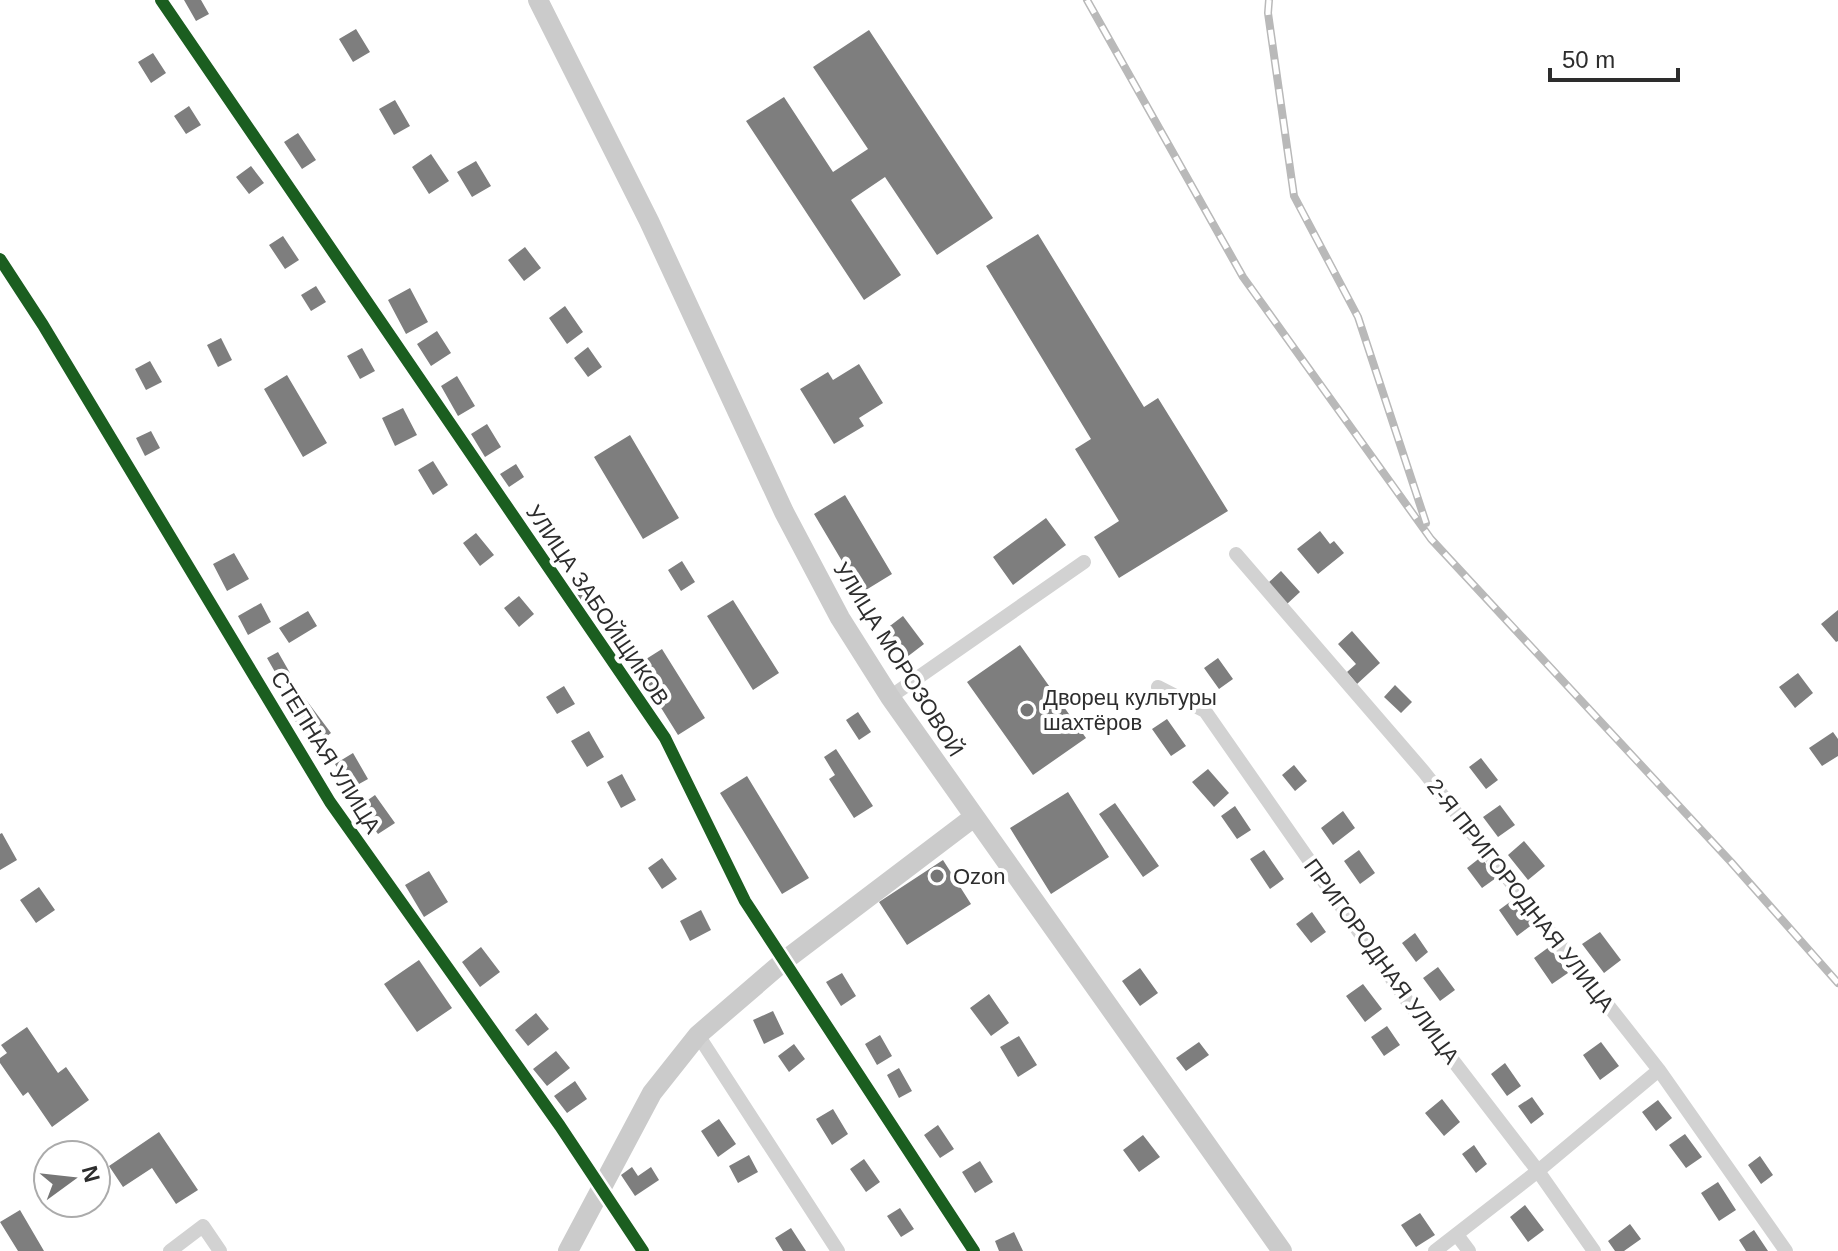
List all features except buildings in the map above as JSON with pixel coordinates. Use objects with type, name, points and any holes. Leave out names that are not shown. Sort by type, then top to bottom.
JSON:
[{"type":"main road","name":"УЛИЦА МОРОЗОВОЙ","points":[[538,0],[649,221],[784,512],[840,618],[890,697],[1282,1251]]},
{"type":"main road","points":[[568,1251],[652,1093],[698,1035],[784,961],[974,817]]},
{"type":"street","name":"УЛИЦА ЗАБОЙЩИКОВ","points":[[161,0],[665,738],[745,901],[974,1251]]},
{"type":"street","name":"СТЕПНАЯ УЛИЦА","points":[[0,259],[43,325],[330,802],[603,1188],[643,1251]]},
{"type":"street","name":"2-Я ПРИГОРОДНАЯ УЛИЦА","points":[[1236,554],[1424,772],[1659,1070],[1786,1251]]},
{"type":"street","points":[[890,697],[1084,562]]},
{"type":"street","name":"ПРИГОРОДНАЯ УЛИЦА","points":[[1158,687],[1205,711],[1408,1002],[1538,1171],[1594,1251]]},
{"type":"street","points":[[698,1035],[838,1251]]},
{"type":"street","points":[[1435,1251],[1538,1171],[1659,1070]]},
{"type":"street","points":[[170,1251],[203,1226],[220,1251]]},
{"type":"street","points":[[1457,1235],[1469,1251]]},
{"type":"railway","points":[[1087,0],[1243,277],[1431,539],[1731,862],[1838,983]]},
{"type":"railway","points":[[1269,0],[1268,13],[1294,196],[1358,317],[1426,523]]},
{"type":"cycle path","points":[[161,0],[665,738],[745,901],[974,1251]]},
{"type":"cycle path","points":[[0,259],[43,325],[330,802],[560,1126],[643,1251]]},
{"type":"place","name":"Дворец культуры шахтёров","points":[[1027,710]]},
{"type":"place","name":"Ozon","points":[[937,876]]}]
